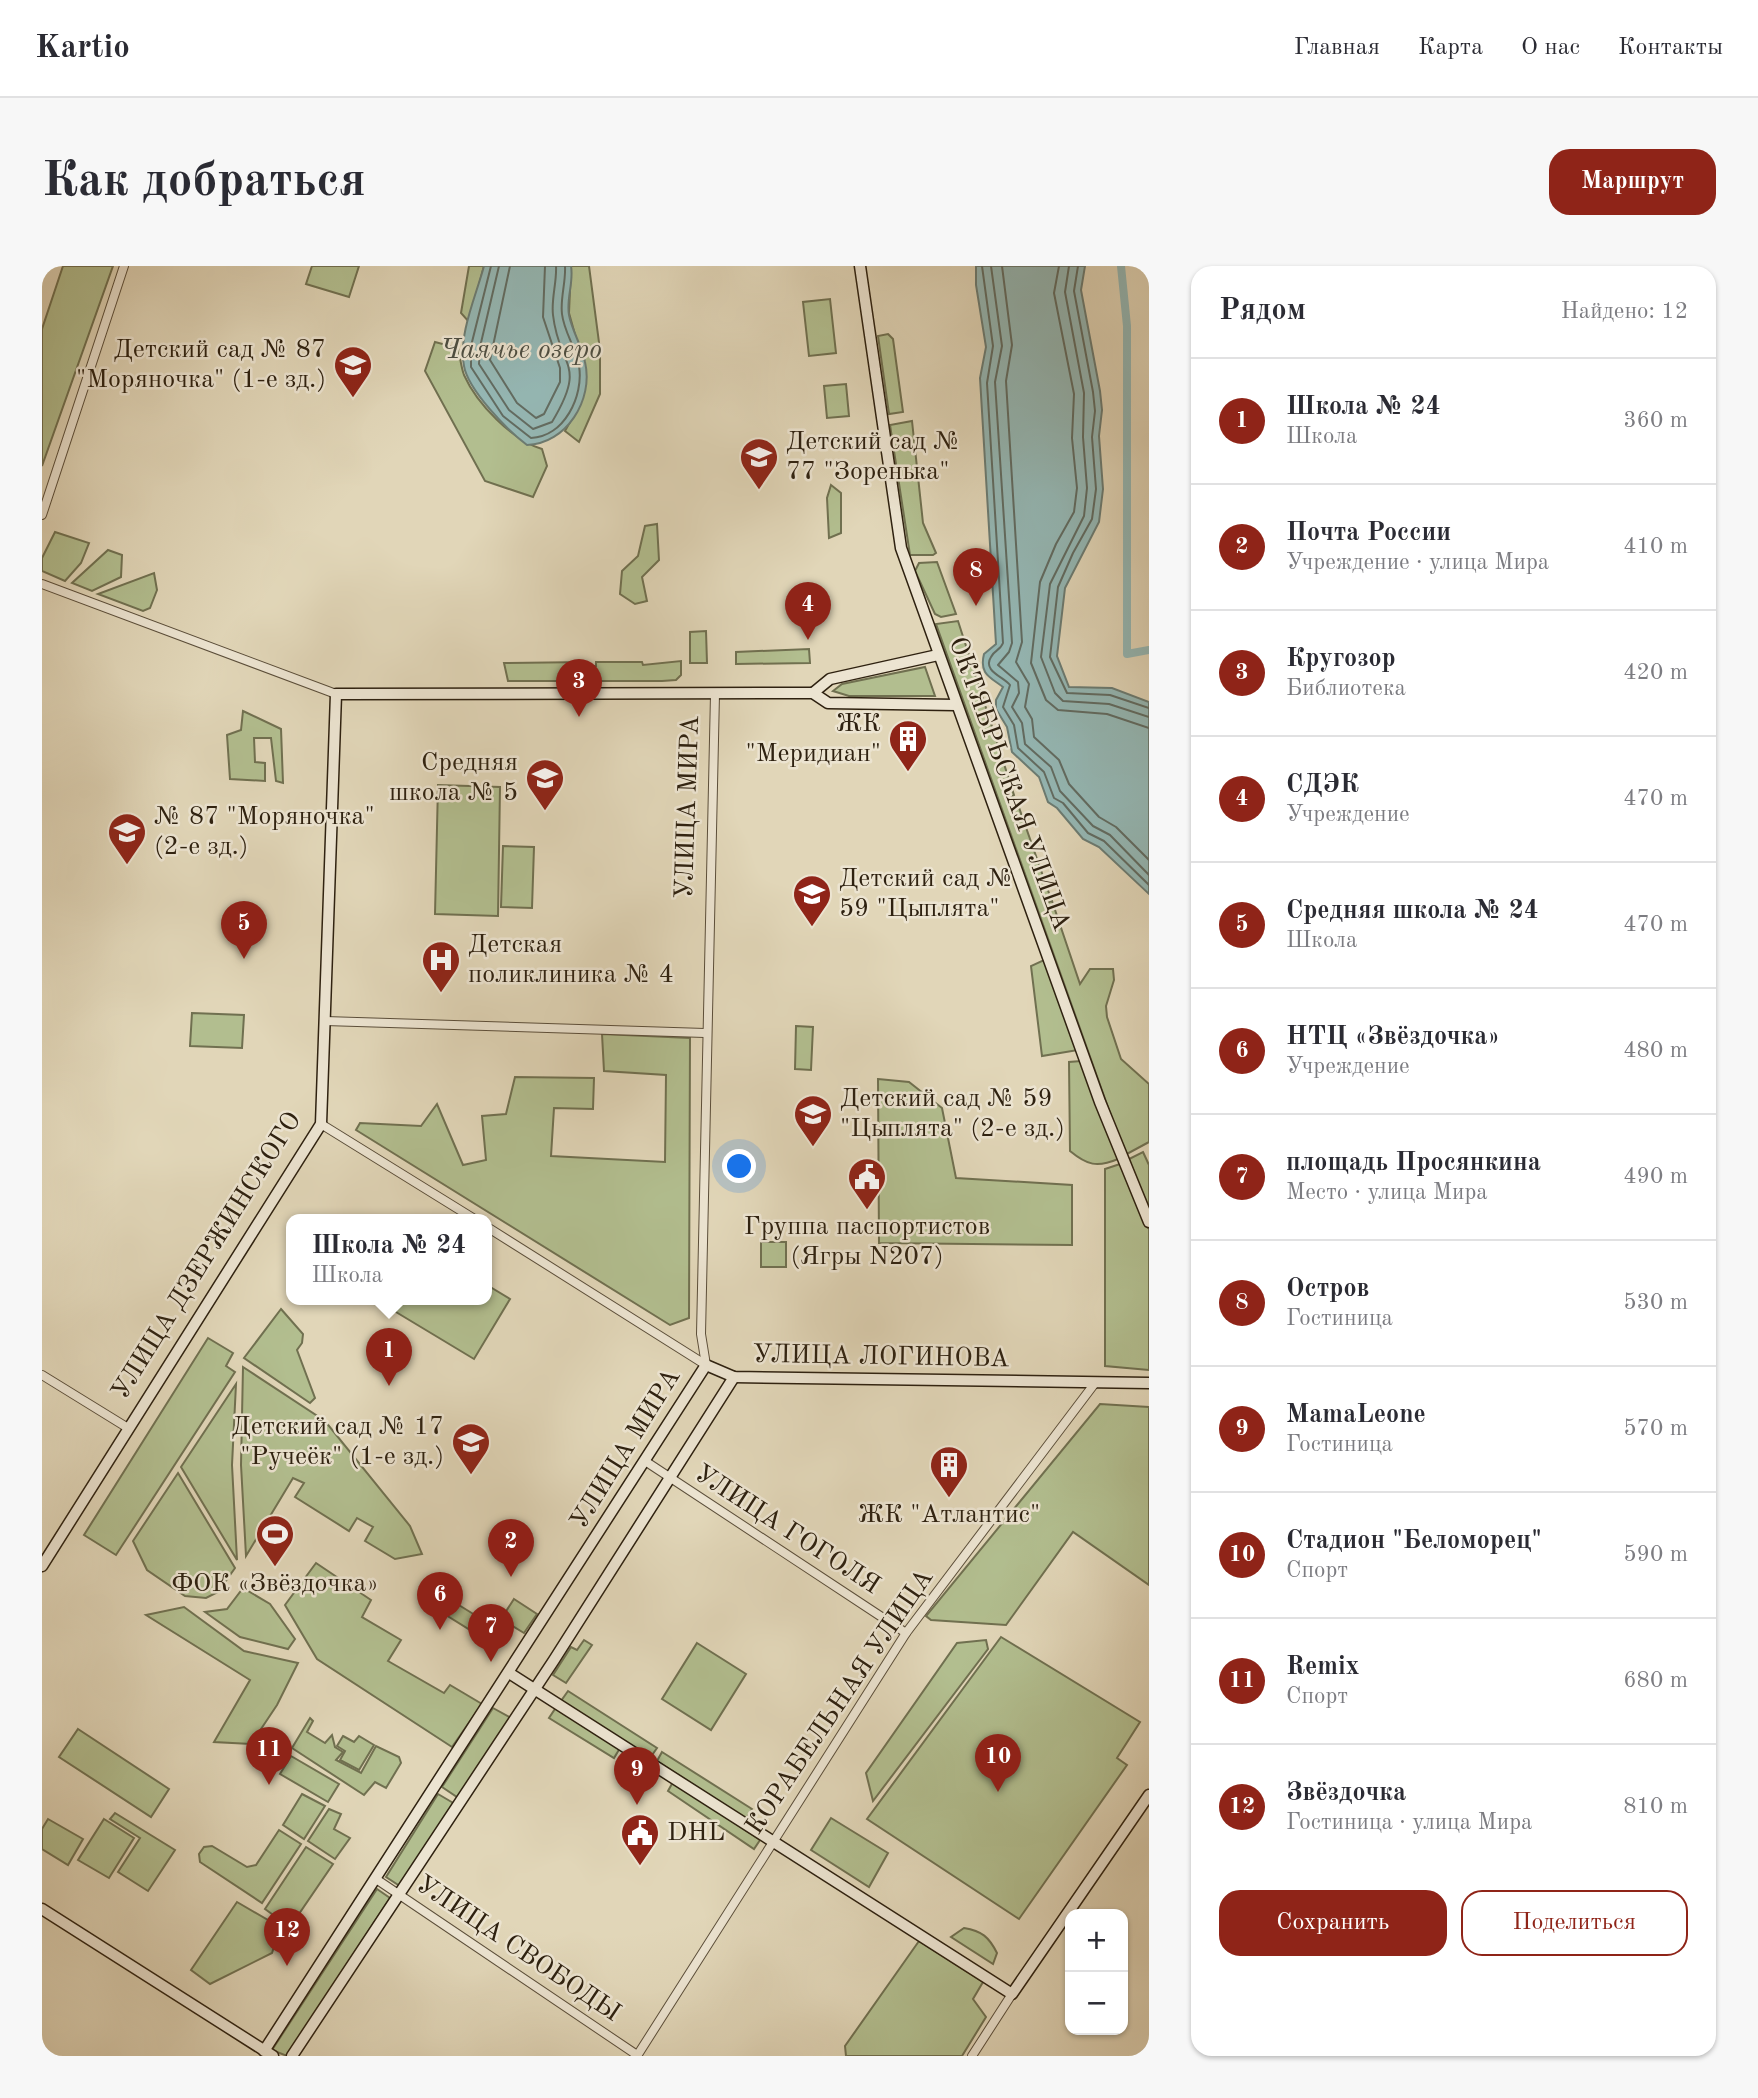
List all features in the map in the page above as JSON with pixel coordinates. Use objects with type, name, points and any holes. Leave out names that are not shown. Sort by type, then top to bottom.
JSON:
[{"type":"main road","name":"ОКТЯБРЬСКАЯ УЛИЦА","points":[[860,266],[897,531],[938,656],[1100,1102],[1149,1222]]},
{"type":"main road","points":[[813,693],[830,679],[938,656]]},
{"type":"main road","points":[[336,694],[813,693],[828,703],[956,705]]},
{"type":"main road","name":"УЛИЦА ДЗЕРЖИНСКОГО","points":[[42,1566],[321,1124],[336,694]]},
{"type":"main road","name":"УЛИЦА ЛОГИНОВА","points":[[706,1365],[734,1377],[1149,1383]]},
{"type":"main road","name":"УЛИЦА МИРА","points":[[268,2054],[376,1879],[706,1365]]},
{"type":"main road","name":"УЛИЦА МИРА","points":[[292,2056],[734,1377]]},
{"type":"main road","points":[[509,1672],[1012,1994],[1149,1795]]},
{"type":"main road","points":[[42,1909],[268,2054]]},
{"type":"street","points":[[42,515],[124,266]]},
{"type":"street","points":[[42,584],[336,694]]},
{"type":"street","name":"УЛИЦА МИРА","points":[[706,1365],[701,1334],[705,1033],[715,694]]},
{"type":"street","points":[[325,1021],[705,1033]]},
{"type":"street","points":[[321,1124],[466,1214]]},
{"type":"street","name":"УЛИЦА ЛОГИНОВА","points":[[492,1230],[706,1365]]},
{"type":"street","points":[[42,1375],[128,1428]]},
{"type":"street","name":"КОРАБЕЛЬНАЯ УЛИЦА","points":[[637,2055],[906,1633],[1094,1383]]},
{"type":"street","name":"УЛИЦА ГОГОЛЯ","points":[[645,1461],[906,1633]]},
{"type":"street","name":"УЛИЦА СВОБОДЫ","points":[[376,1879],[637,2055]]},
{"type":"street","points":[[972,2056],[1012,1994]]},
{"type":"green space","points":[[63,266],[113,266],[42,466],[42,329]]},
{"type":"green space","points":[[312,266],[359,266],[349,297],[306,284]]},
{"type":"green space","points":[[469,266],[484,266],[469,322],[461,313]]},
{"type":"green space","points":[[571,266],[589,266],[600,350],[600,394],[579,442],[565,431],[570,422],[576,338],[569,313]]},
{"type":"green space","points":[[830,299],[836,353],[809,356],[803,302]]},
{"type":"green space","points":[[888,334],[893,339],[903,412],[889,414],[878,336]]},
{"type":"green space","points":[[435,342],[458,348],[464,375],[486,409],[519,438],[542,449],[547,466],[533,497],[485,481],[425,371]]},
{"type":"green space","points":[[846,384],[849,416],[827,418],[824,386]]},
{"type":"green space","points":[[912,421],[923,523],[936,553],[933,555],[910,555],[890,425]]},
{"type":"green space","points":[[831,485],[841,493],[841,533],[829,538],[827,498]]},
{"type":"green space","points":[[657,524],[659,560],[642,577],[647,601],[635,604],[620,594],[622,571],[638,556],[645,526]]},
{"type":"green space","points":[[55,532],[89,543],[81,563],[65,581],[42,571],[42,558]]},
{"type":"green space","points":[[108,550],[122,555],[121,577],[92,591],[72,583]]},
{"type":"green space","points":[[937,562],[956,614],[941,617],[935,614],[915,571],[919,563]]},
{"type":"green space","points":[[154,573],[157,590],[150,608],[143,611],[98,594]]},
{"type":"green space","points":[[958,621],[1014,795],[1012,800],[1016,799],[1050,896],[1047,897],[1049,902],[1052,901],[1080,984],[1090,969],[1113,969],[1114,980],[1106,1006],[1107,1017],[1121,1059],[1149,1084],[1149,1142],[1125,1155],[936,624]]},
{"type":"green space","points":[[706,631],[707,663],[690,663],[690,632]]},
{"type":"green space","points":[[809,649],[810,663],[736,664],[736,652]]},
{"type":"green space","points":[[681,661],[681,675],[676,680],[662,681],[508,681],[504,663],[587,662],[587,666],[596,666],[596,662],[642,662],[643,665]]},
{"type":"green space","points":[[925,667],[935,696],[849,696],[833,691],[842,684]]},
{"type":"green space","points":[[243,711],[281,729],[283,783],[276,781],[271,738],[254,738],[255,762],[265,763],[265,781],[230,779],[227,735],[241,730]]},
{"type":"green space","points":[[438,785],[500,787],[498,916],[435,914]]},
{"type":"green space","points":[[503,846],[534,847],[532,908],[501,907]]},
{"type":"green space","points":[[1044,960],[1078,1050],[1042,1056],[1031,966]]},
{"type":"green space","points":[[192,1013],[244,1015],[242,1048],[190,1046]]},
{"type":"green space","points":[[796,1026],[813,1027],[811,1070],[795,1069]]},
{"type":"green space","points":[[602,1034],[690,1038],[689,1318],[670,1325],[356,1130],[360,1123],[421,1126],[437,1104],[463,1165],[486,1160],[482,1116],[506,1114],[515,1077],[594,1078],[593,1109],[554,1108],[551,1156],[665,1162],[666,1075],[604,1071]]},
{"type":"green space","points":[[1081,1061],[1118,1159],[1111,1162],[1092,1164],[1070,1151],[1069,1062]]},
{"type":"green space","points":[[878,1079],[909,1082],[942,1108],[956,1178],[1072,1185],[1072,1245],[879,1243]]},
{"type":"green space","points":[[1143,1152],[1149,1165],[1149,1209],[1127,1160]]},
{"type":"green space","points":[[1120,1164],[1149,1229],[1149,1370],[1105,1366],[1105,1169]]},
{"type":"green space","points":[[761,1242],[786,1242],[786,1267],[761,1267]]},
{"type":"green space","points":[[492,1288],[510,1299],[474,1359],[386,1306],[492,1305]]},
{"type":"green space","points":[[281,1309],[303,1334],[302,1343],[297,1350],[315,1398],[310,1403],[244,1358]]},
{"type":"green space","points":[[208,1338],[233,1353],[226,1366],[235,1372],[116,1555],[84,1535]]},
{"type":"green space","points":[[243,1367],[325,1421],[410,1526],[422,1554],[395,1559],[365,1541],[373,1527],[357,1518],[349,1531],[295,1497],[304,1483],[293,1478],[246,1556],[241,1465]]},
{"type":"green space","points":[[236,1384],[232,1465],[237,1560],[181,1467]]},
{"type":"green space","points":[[1100,1404],[1149,1407],[1149,1585],[1073,1532],[1006,1625],[931,1620],[926,1616]]},
{"type":"green space","points":[[178,1473],[235,1568],[218,1592],[206,1598],[185,1596],[147,1570],[133,1541]]},
{"type":"green space","points":[[316,1563],[371,1600],[362,1617],[401,1640],[388,1661],[444,1693],[450,1685],[482,1704],[452,1747],[317,1659],[285,1605]]},
{"type":"green space","points":[[243,1588],[270,1604],[295,1639],[288,1649],[240,1637],[205,1612],[227,1609]]},
{"type":"green space","points":[[441,1594],[483,1620],[475,1633],[433,1607]]},
{"type":"green space","points":[[514,1599],[537,1614],[524,1633],[501,1619]]},
{"type":"green space","points":[[184,1607],[244,1651],[298,1663],[277,1705],[251,1744],[214,1742],[250,1680],[146,1615]]},
{"type":"green space","points":[[1001,1637],[1140,1722],[1117,1758],[1127,1765],[1019,1919],[867,1819]]},
{"type":"green space","points":[[584,1640],[592,1645],[566,1683],[553,1675],[571,1647],[577,1650]]},
{"type":"green space","points":[[986,1640],[988,1649],[873,1801],[866,1773],[957,1643]]},
{"type":"green space","points":[[697,1643],[746,1674],[711,1730],[662,1699]]},
{"type":"green space","points":[[568,1691],[657,1748],[650,1758],[561,1701]]},
{"type":"green space","points":[[557,1706],[620,1748],[614,1758],[549,1718]]},
{"type":"green space","points":[[493,1708],[511,1718],[460,1799],[442,1787]]},
{"type":"green space","points":[[310,1718],[313,1721],[307,1732],[325,1743],[332,1735],[335,1747],[343,1752],[336,1760],[361,1773],[376,1746],[399,1757],[401,1763],[386,1788],[375,1782],[364,1795],[292,1748]]},
{"type":"green space","points":[[78,1729],[169,1789],[151,1817],[59,1757]]},
{"type":"green space","points":[[343,1736],[354,1742],[359,1736],[374,1745],[359,1770],[340,1760],[345,1751],[337,1746]]},
{"type":"green space","points":[[662,1752],[752,1809],[746,1819],[657,1761]]},
{"type":"green space","points":[[291,1756],[339,1784],[328,1802],[280,1774]]},
{"type":"green space","points":[[673,1782],[760,1840],[754,1849],[668,1791]]},
{"type":"green space","points":[[302,1794],[325,1806],[304,1839],[283,1825]]},
{"type":"green space","points":[[438,1794],[455,1804],[403,1888],[386,1877]]},
{"type":"green space","points":[[329,1809],[341,1814],[334,1829],[350,1838],[335,1859],[308,1841]]},
{"type":"green space","points":[[115,1813],[175,1850],[148,1891],[118,1872],[140,1838],[110,1819]]},
{"type":"green space","points":[[831,1818],[888,1853],[869,1887],[811,1850]]},
{"type":"green space","points":[[48,1819],[83,1839],[68,1865],[42,1849],[42,1829]]},
{"type":"green space","points":[[104,1819],[134,1838],[109,1878],[78,1860]]},
{"type":"green space","points":[[279,1830],[301,1844],[262,1903],[200,1862],[199,1854],[204,1847],[212,1846],[247,1867],[256,1865]]},
{"type":"green space","points":[[306,1847],[333,1864],[290,1927],[265,1909]]},
{"type":"green space","points":[[377,1889],[390,1898],[287,2056],[272,2050]]},
{"type":"green space","points":[[237,1902],[280,1927],[272,1953],[210,1984],[191,1970]]},
{"type":"green space","points":[[964,1928],[980,1933],[991,1943],[997,1953],[993,1964],[951,1937]]},
{"type":"green space","points":[[919,1941],[983,1982],[973,1999],[986,2017],[962,2056],[846,2056],[845,2046]]},
{"type":"water","name":"Чаячье озеро","points":[[484,266],[571,266],[569,315],[585,362],[585,391],[581,405],[565,428],[541,443],[527,445],[519,439],[490,409],[467,376],[463,342]]},
{"type":"water","points":[[976,266],[1085,266],[1081,290],[1100,391],[1102,410],[1099,436],[1103,489],[1099,522],[1065,588],[1057,656],[1069,687],[1112,688],[1149,702],[1149,894],[1099,847],[1083,839],[1057,808],[1048,802],[1039,777],[1012,752],[1007,727],[996,709],[996,700],[1003,687],[984,671],[984,654],[996,644],[980,378],[986,347],[976,285]]},
{"type":"waterway","points":[[1121,266],[1127,326],[1127,654],[1149,650]]},
{"type":"place","name":"Детский сад № 87 \"Моряночка\" (1-е зд.)","points":[[353,399]]},
{"type":"place","name":"Детский сад № 77 \"Зоренька\"","points":[[759,491]]},
{"type":"place","name":"Остров","points":[[976,606]]},
{"type":"place","name":"СДЭК","points":[[808,640]]},
{"type":"place","name":"Кругозор","points":[[579,717]]},
{"type":"place","name":"ЖК \"Меридиан\"","points":[[908,773]]},
{"type":"place","name":"Средняя школа № 5","points":[[545,812]]},
{"type":"place","name":"№ 87 \"Моряночка\" (2-е зд.)","points":[[127,866]]},
{"type":"place","name":"Детский сад № 59 \"Цыплята\"","points":[[812,928]]},
{"type":"place","name":"Средняя школа № 24","points":[[244,959]]},
{"type":"place","name":"Детская поликлиника № 4","points":[[441,994]]},
{"type":"place","name":"Детский сад № 59 \"Цыплята\" (2-е зд.)","points":[[813,1148]]},
{"type":"place","name":"Группа паспортистов (Ягры N207)","points":[[867,1211]]},
{"type":"place","name":"Школа № 24","points":[[389,1386]]},
{"type":"place","name":"Детский сад № 17 \"Ручеёк\" (1-е зд.)","points":[[471,1476]]},
{"type":"place","name":"ЖК \"Атлантис\"","points":[[949,1499]]},
{"type":"place","name":"ФОК «Звёздочка»","points":[[275,1568]]},
{"type":"place","name":"Почта России","points":[[511,1577]]},
{"type":"place","name":"НТЦ «Звёздочка»","points":[[440,1630]]},
{"type":"place","name":"площадь Просянкина","points":[[491,1662]]},
{"type":"place","name":"Remix","points":[[269,1785]]},
{"type":"place","name":"Стадион \"Беломорец\"","points":[[998,1792]]},
{"type":"place","name":"MamaLeone","points":[[637,1805]]},
{"type":"place","name":"DHL","points":[[640,1867]]},
{"type":"place","name":"Звёздочка","points":[[287,1966]]}]
